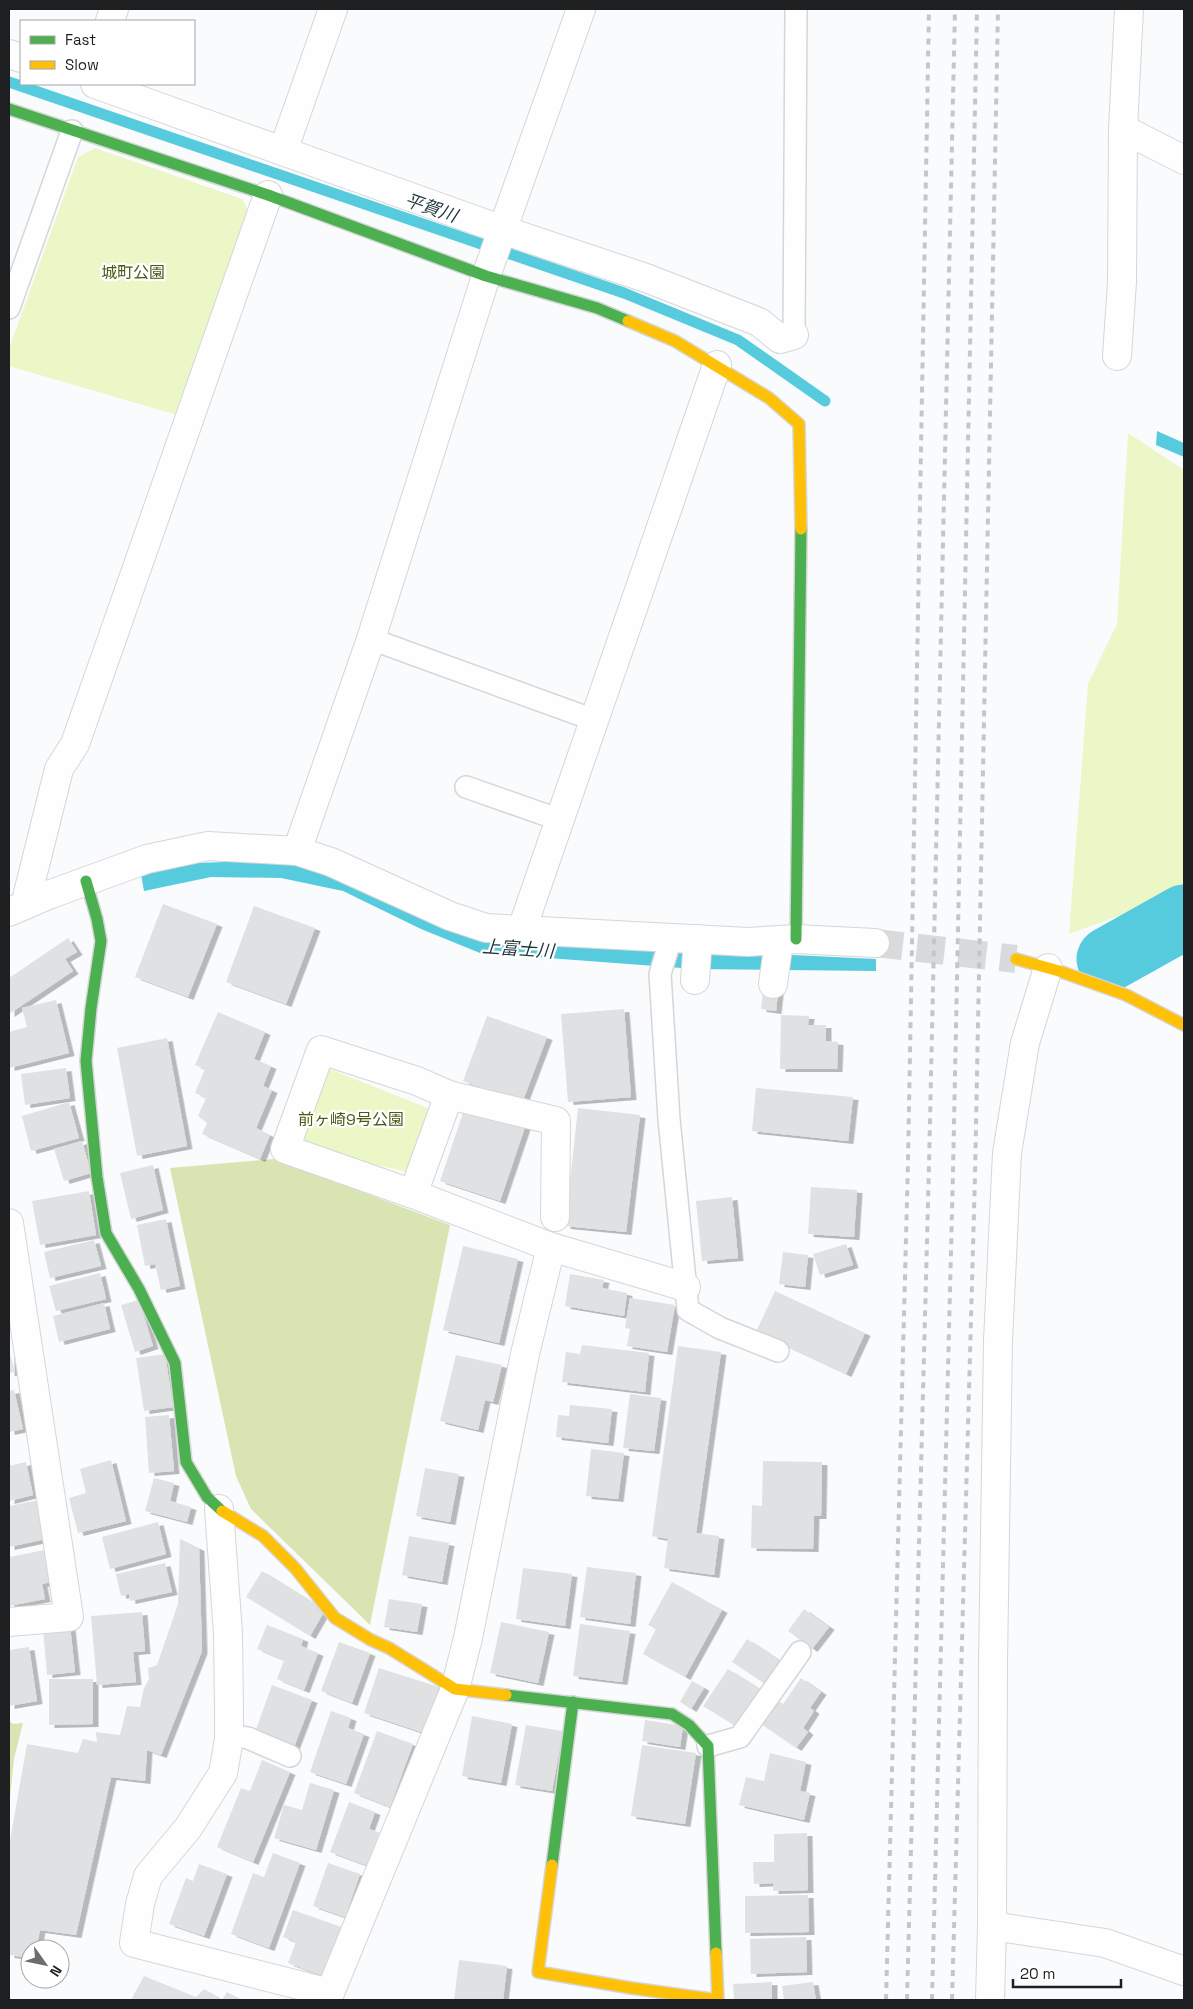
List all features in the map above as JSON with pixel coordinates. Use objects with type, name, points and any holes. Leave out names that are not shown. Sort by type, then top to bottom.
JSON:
[{"type":"street","points":[[283,151],[333,9]]},
{"type":"street","points":[[297,851],[370,638],[486,276],[581,9]]},
{"type":"street","points":[[1117,356],[1122,282],[1123,129],[1128,9]]},
{"type":"street","points":[[97,85],[503,230],[646,278],[759,322],[780,339],[794,335]]},
{"type":"street","points":[[9,109],[268,195],[486,276],[597,308],[675,341],[717,365],[769,398],[799,424],[801,553],[785,942],[773,984]]},
{"type":"street","points":[[1123,129],[1184,160]]},
{"type":"street","points":[[17,909],[59,769],[75,744],[268,195]]},
{"type":"street","points":[[522,929],[717,365]]},
{"type":"street","points":[[17,909],[147,859],[208,846],[297,851],[332,862],[450,916],[486,928],[689,940],[875,943]]},
{"type":"street","points":[[86,881],[101,941],[91,1008],[86,1061],[97,1177],[106,1233],[139,1289],[175,1363],[186,1462],[207,1497],[219,1509],[263,1536],[294,1568],[335,1618],[371,1640],[389,1648],[455,1689],[573,1702],[672,1714],[689,1725],[708,1746],[718,2000],[630,1988],[538,1972],[573,1702]]},
{"type":"street","points":[[689,940],[695,980]]},
{"type":"street","points":[[1016,959],[1126,995],[1184,1025]]},
{"type":"street","points":[[990,2000],[992,1926],[992,1672],[998,1341],[1008,1153],[1025,1043],[1048,968]]},
{"type":"street","points":[[556,1217],[551,1170],[556,1121],[450,1094],[418,1081],[321,1050],[285,1149],[413,1194],[551,1247],[686,1287]]},
{"type":"street","points":[[413,1194],[450,1094]]},
{"type":"street","points":[[9,1223],[69,1617],[9,1622]]},
{"type":"street","points":[[219,1509],[228,1633],[229,1735],[223,1772],[188,1828],[148,1876],[140,1904],[134,1943],[329,1996],[455,1689],[468,1638],[525,1354],[551,1247]]},
{"type":"street","points":[[992,1926],[1104,1943],[1184,1971]]},
{"type":"lane","points":[[794,335],[796,9]]},
{"type":"lane","points":[[9,308],[72,131]]},
{"type":"lane","points":[[370,638],[594,720]]},
{"type":"lane","points":[[466,787],[560,820]]},
{"type":"lane","points":[[689,940],[660,974],[669,1119],[688,1310],[720,1328],[778,1351]]},
{"type":"lane","points":[[708,1746],[740,1737],[800,1652]]},
{"type":"lane","points":[[229,1735],[248,1738],[290,1756]]},
{"type":"green space","name":"城町公園","points":[[95,148],[242,199],[251,215],[177,415],[9,366],[9,349],[78,157]]},
{"type":"green space","points":[[1128,433],[1184,470],[1184,892],[1069,934],[1088,684],[1117,624]]},
{"type":"green space","name":"前ヶ崎9号公園","points":[[327,1068],[430,1109],[408,1172],[349,1159],[305,1142],[308,1101]]},
{"type":"green space","points":[[274,1159],[450,1225],[370,1625],[251,1509],[236,1476],[170,1168]]},
{"type":"green space","points":[[9,1721],[13,1724],[23,1723],[14,1759],[9,1807]]},
{"type":"water","points":[[1157,431],[1184,443],[1184,457],[1156,445]]},
{"type":"water","points":[[281,862],[326,871],[428,918],[692,950],[876,959],[876,971],[695,969],[480,953],[421,929],[343,891],[281,878],[211,877],[144,891],[141,874],[197,863]]},
{"type":"water","points":[[1184,912],[1184,926],[1127,963],[1111,951]]},
{"type":"building","points":[[163,904],[217,924],[188,997],[135,977]]},
{"type":"building","points":[[254,906],[315,928],[286,1004],[226,982]]},
{"type":"building","points":[[68,938],[77,952],[65,959],[73,971],[9,1014],[9,978]]},
{"type":"building","points":[[764,983],[779,984],[776,1011],[761,1009]]},
{"type":"building","points":[[56,1000],[69,1053],[9,1068],[9,1032],[27,1027],[22,1008]]},
{"type":"building","points":[[624,1009],[631,1097],[568,1102],[561,1014]]},
{"type":"building","points":[[218,1012],[265,1032],[254,1059],[271,1066],[263,1086],[272,1090],[256,1128],[270,1135],[260,1159],[202,1134],[207,1123],[198,1116],[206,1098],[195,1093],[205,1069],[195,1065]]},
{"type":"building","points":[[781,1015],[809,1016],[808,1025],[826,1025],[826,1041],[838,1042],[837,1069],[780,1069]]},
{"type":"building","points":[[487,1016],[547,1037],[522,1103],[463,1081]]},
{"type":"building","points":[[167,1038],[187,1146],[137,1156],[117,1048]]},
{"type":"building","points":[[66,1068],[70,1098],[25,1105],[21,1074]]},
{"type":"building","points":[[756,1088],[853,1097],[848,1141],[752,1131]]},
{"type":"building","points":[[467,1101],[527,1121],[500,1201],[440,1181]]},
{"type":"building","points":[[69,1102],[79,1138],[31,1151],[22,1116]]},
{"type":"building","points":[[578,1108],[640,1115],[626,1232],[565,1226]]},
{"type":"building","points":[[82,1141],[91,1173],[64,1181],[54,1149]]},
{"type":"building","points":[[153,1165],[163,1210],[131,1219],[120,1173]]},
{"type":"building","points":[[811,1187],[857,1190],[854,1237],[808,1234]]},
{"type":"building","points":[[89,1191],[96,1235],[40,1245],[32,1201]]},
{"type":"building","points":[[732,1197],[738,1258],[702,1261],[696,1201]]},
{"type":"building","points":[[166,1219],[180,1286],[161,1290],[155,1264],[145,1266],[137,1225]]},
{"type":"building","points":[[94,1240],[101,1266],[50,1278],[44,1252]]},
{"type":"building","points":[[846,1244],[853,1265],[820,1275],[813,1254]]},
{"type":"building","points":[[463,1246],[518,1259],[499,1343],[443,1330]]},
{"type":"building","points":[[783,1252],[808,1255],[805,1287],[779,1284]]},
{"type":"building","points":[[100,1273],[106,1299],[56,1311],[49,1286]]},
{"type":"building","points":[[570,1274],[604,1280],[602,1288],[627,1293],[624,1316],[565,1306]]},
{"type":"building","points":[[775,1291],[865,1333],[846,1374],[756,1332]]},
{"type":"building","points":[[630,1298],[675,1305],[667,1352],[627,1346],[630,1329],[625,1328]]},
{"type":"building","points":[[139,1300],[153,1346],[135,1352],[121,1305]]},
{"type":"building","points":[[104,1303],[110,1329],[59,1342],[53,1316]]},
{"type":"building","points":[[582,1345],[649,1353],[645,1392],[562,1382],[566,1352],[580,1354]]},
{"type":"building","points":[[678,1346],[721,1352],[696,1533],[719,1536],[714,1575],[664,1568],[668,1539],[652,1536]]},
{"type":"building","points":[[9,1351],[15,1372],[9,1373]]},
{"type":"building","points":[[165,1354],[173,1407],[144,1411],[136,1358]]},
{"type":"building","points":[[456,1355],[502,1365],[493,1402],[485,1400],[478,1430],[440,1421]]},
{"type":"building","points":[[14,1390],[23,1429],[9,1432],[9,1391]]},
{"type":"building","points":[[630,1394],[661,1398],[654,1451],[623,1448]]},
{"type":"building","points":[[570,1405],[612,1409],[608,1443],[556,1437],[558,1415],[569,1416]]},
{"type":"building","points":[[169,1415],[174,1471],[149,1473],[145,1417]]},
{"type":"building","points":[[591,1449],[624,1453],[618,1499],[586,1496]]},
{"type":"building","points":[[111,1460],[126,1521],[78,1533],[69,1498],[86,1493],[80,1469]]},
{"type":"building","points":[[763,1461],[822,1462],[821,1516],[814,1516],[813,1549],[751,1548],[752,1505],[762,1506]]},
{"type":"building","points":[[26,1462],[33,1495],[9,1501],[9,1466]]},
{"type":"building","points":[[425,1468],[459,1474],[450,1522],[416,1516]]},
{"type":"building","points":[[154,1478],[174,1483],[170,1501],[191,1507],[187,1522],[145,1511]]},
{"type":"building","points":[[39,1500],[46,1539],[9,1547],[9,1506]]},
{"type":"building","points":[[158,1522],[166,1554],[110,1569],[102,1537]]},
{"type":"building","points":[[409,1536],[449,1543],[442,1582],[402,1575]]},
{"type":"building","points":[[180,1539],[199,1548],[202,1651],[161,1755],[147,1750],[145,1781],[111,1777],[76,1935],[40,1930],[38,1939],[20,1939],[20,1957],[9,1955],[9,1846],[27,1744],[78,1753],[83,1739],[97,1742],[96,1732],[120,1735],[127,1706],[140,1707],[144,1688],[149,1679],[148,1668],[157,1665],[178,1604]]},
{"type":"building","points":[[50,1549],[56,1581],[42,1584],[45,1599],[9,1606],[9,1557]]},
{"type":"building","points":[[165,1563],[172,1592],[130,1601],[129,1594],[121,1596],[116,1574]]},
{"type":"building","points":[[587,1567],[636,1573],[630,1624],[580,1617]]},
{"type":"building","points":[[523,1568],[572,1574],[565,1626],[516,1619]]},
{"type":"building","points":[[262,1571],[325,1610],[310,1636],[246,1597]]},
{"type":"building","points":[[672,1582],[722,1610],[685,1677],[643,1654],[656,1629],[648,1625]]},
{"type":"building","points":[[389,1599],[422,1604],[417,1632],[384,1627]]},
{"type":"building","points":[[804,1609],[829,1627],[812,1649],[788,1631]]},
{"type":"building","points":[[142,1612],[145,1651],[133,1652],[136,1682],[97,1685],[91,1616]]},
{"type":"building","points":[[501,1622],[549,1632],[538,1683],[490,1673]]},
{"type":"building","points":[[580,1624],[630,1631],[622,1682],[573,1676]]},
{"type":"building","points":[[267,1625],[303,1639],[301,1646],[318,1653],[304,1690],[277,1679],[284,1660],[257,1649]]},
{"type":"building","points":[[70,1626],[75,1672],[47,1675],[43,1629]]},
{"type":"building","points":[[747,1639],[780,1661],[765,1684],[732,1662]]},
{"type":"building","points":[[339,1642],[370,1653],[352,1703],[321,1691]]},
{"type":"building","points":[[29,1647],[37,1701],[9,1706],[9,1650]]},
{"type":"building","points":[[379,1668],[439,1687],[424,1733],[364,1713]]},
{"type":"building","points":[[728,1669],[761,1690],[737,1727],[703,1706]]},
{"type":"building","points":[[801,1678],[821,1692],[810,1708],[814,1711],[803,1728],[808,1732],[796,1748],[761,1724],[778,1701],[783,1704]]},
{"type":"building","points":[[49,1679],[93,1679],[93,1724],[49,1725]]},
{"type":"building","points":[[692,1681],[704,1688],[691,1709],[680,1702]]},
{"type":"building","points":[[272,1685],[312,1700],[294,1747],[255,1732]]},
{"type":"building","points":[[331,1711],[351,1718],[348,1728],[364,1734],[346,1784],[310,1772]]},
{"type":"building","points":[[472,1716],[512,1724],[501,1783],[462,1776]]},
{"type":"building","points":[[645,1720],[683,1726],[680,1747],[642,1741]]},
{"type":"building","points":[[526,1725],[563,1731],[552,1791],[515,1785]]},
{"type":"building","points":[[377,1731],[413,1744],[390,1807],[354,1793]]},
{"type":"building","points":[[642,1745],[696,1753],[685,1824],[631,1816]]},
{"type":"building","points":[[770,1753],[806,1762],[800,1791],[810,1793],[804,1820],[739,1805],[746,1777],[764,1781]]},
{"type":"building","points":[[262,1760],[290,1772],[253,1862],[217,1847],[241,1788],[250,1791]]},
{"type":"building","points":[[310,1783],[334,1790],[316,1850],[274,1838],[284,1805],[302,1810]]},
{"type":"building","points":[[349,1802],[375,1812],[369,1829],[383,1834],[371,1867],[330,1852]]},
{"type":"building","points":[[807,1833],[808,1890],[773,1891],[773,1883],[754,1884],[753,1862],[774,1862],[774,1834]]},
{"type":"building","points":[[273,1853],[300,1863],[269,1948],[231,1934],[253,1873],[264,1877]]},
{"type":"building","points":[[328,1863],[360,1874],[345,1917],[313,1906]]},
{"type":"building","points":[[199,1864],[227,1874],[204,1936],[169,1924],[186,1878],[193,1881]]},
{"type":"building","points":[[808,1895],[809,1932],[745,1933],[745,1896]]},
{"type":"building","points":[[293,1910],[347,1929],[329,1978],[288,1963],[296,1942],[283,1937]]},
{"type":"building","points":[[806,1937],[807,1972],[751,1974],[750,1939]]},
{"type":"building","points":[[459,1960],[507,1966],[503,2000],[454,2000]]},
{"type":"building","points":[[144,1976],[196,1997],[204,1989],[222,2000],[131,2000]]},
{"type":"building","points":[[772,1982],[772,2000],[734,2000],[733,1984]]},
{"type":"building","points":[[813,1982],[816,2000],[784,2000],[782,1986]]},
{"type":"building","points":[[227,1992],[242,2000],[222,2000]]},
{"type":"waterway","name":"平賀川","points":[[9,82],[624,293],[738,340],[825,401]]},
{"type":"waterway","name":"上富士川","points":[[1109,959],[1184,917]]},
{"type":"tunnel","points":[[875,943],[1016,959]]},
{"type":"railway","points":[[886,2000],[908,1162],[929,9]]},
{"type":"railway","points":[[907,2000],[929,1165],[955,9]]},
{"type":"railway","points":[[932,2000],[953,1172],[977,9]]},
{"type":"railway","points":[[952,2000],[975,1176],[998,9]]},
{"type":"traffic: fast","points":[[9,109],[268,195],[486,276],[597,308],[628,321]]},
{"type":"traffic: fast","points":[[796,939],[801,529]]},
{"type":"traffic: fast","points":[[86,881],[101,941],[91,1008],[86,1061],[97,1177],[106,1233],[139,1289],[175,1363],[186,1462],[207,1497],[222,1511]]},
{"type":"traffic: fast","points":[[506,1695],[672,1714],[689,1725],[708,1746],[716,1953]]},
{"type":"traffic: fast","points":[[552,1865],[573,1702]]},
{"type":"traffic: slow","points":[[628,321],[675,341],[769,398],[799,424],[801,529]]},
{"type":"traffic: slow","points":[[1016,959],[1059,971],[1126,995],[1184,1025]]},
{"type":"traffic: slow","points":[[222,1511],[263,1536],[295,1568],[335,1618],[371,1640],[389,1648],[455,1689],[506,1695]]},
{"type":"traffic: slow","points":[[552,1865],[538,1972],[631,1988],[718,2000],[716,1953]]}]
